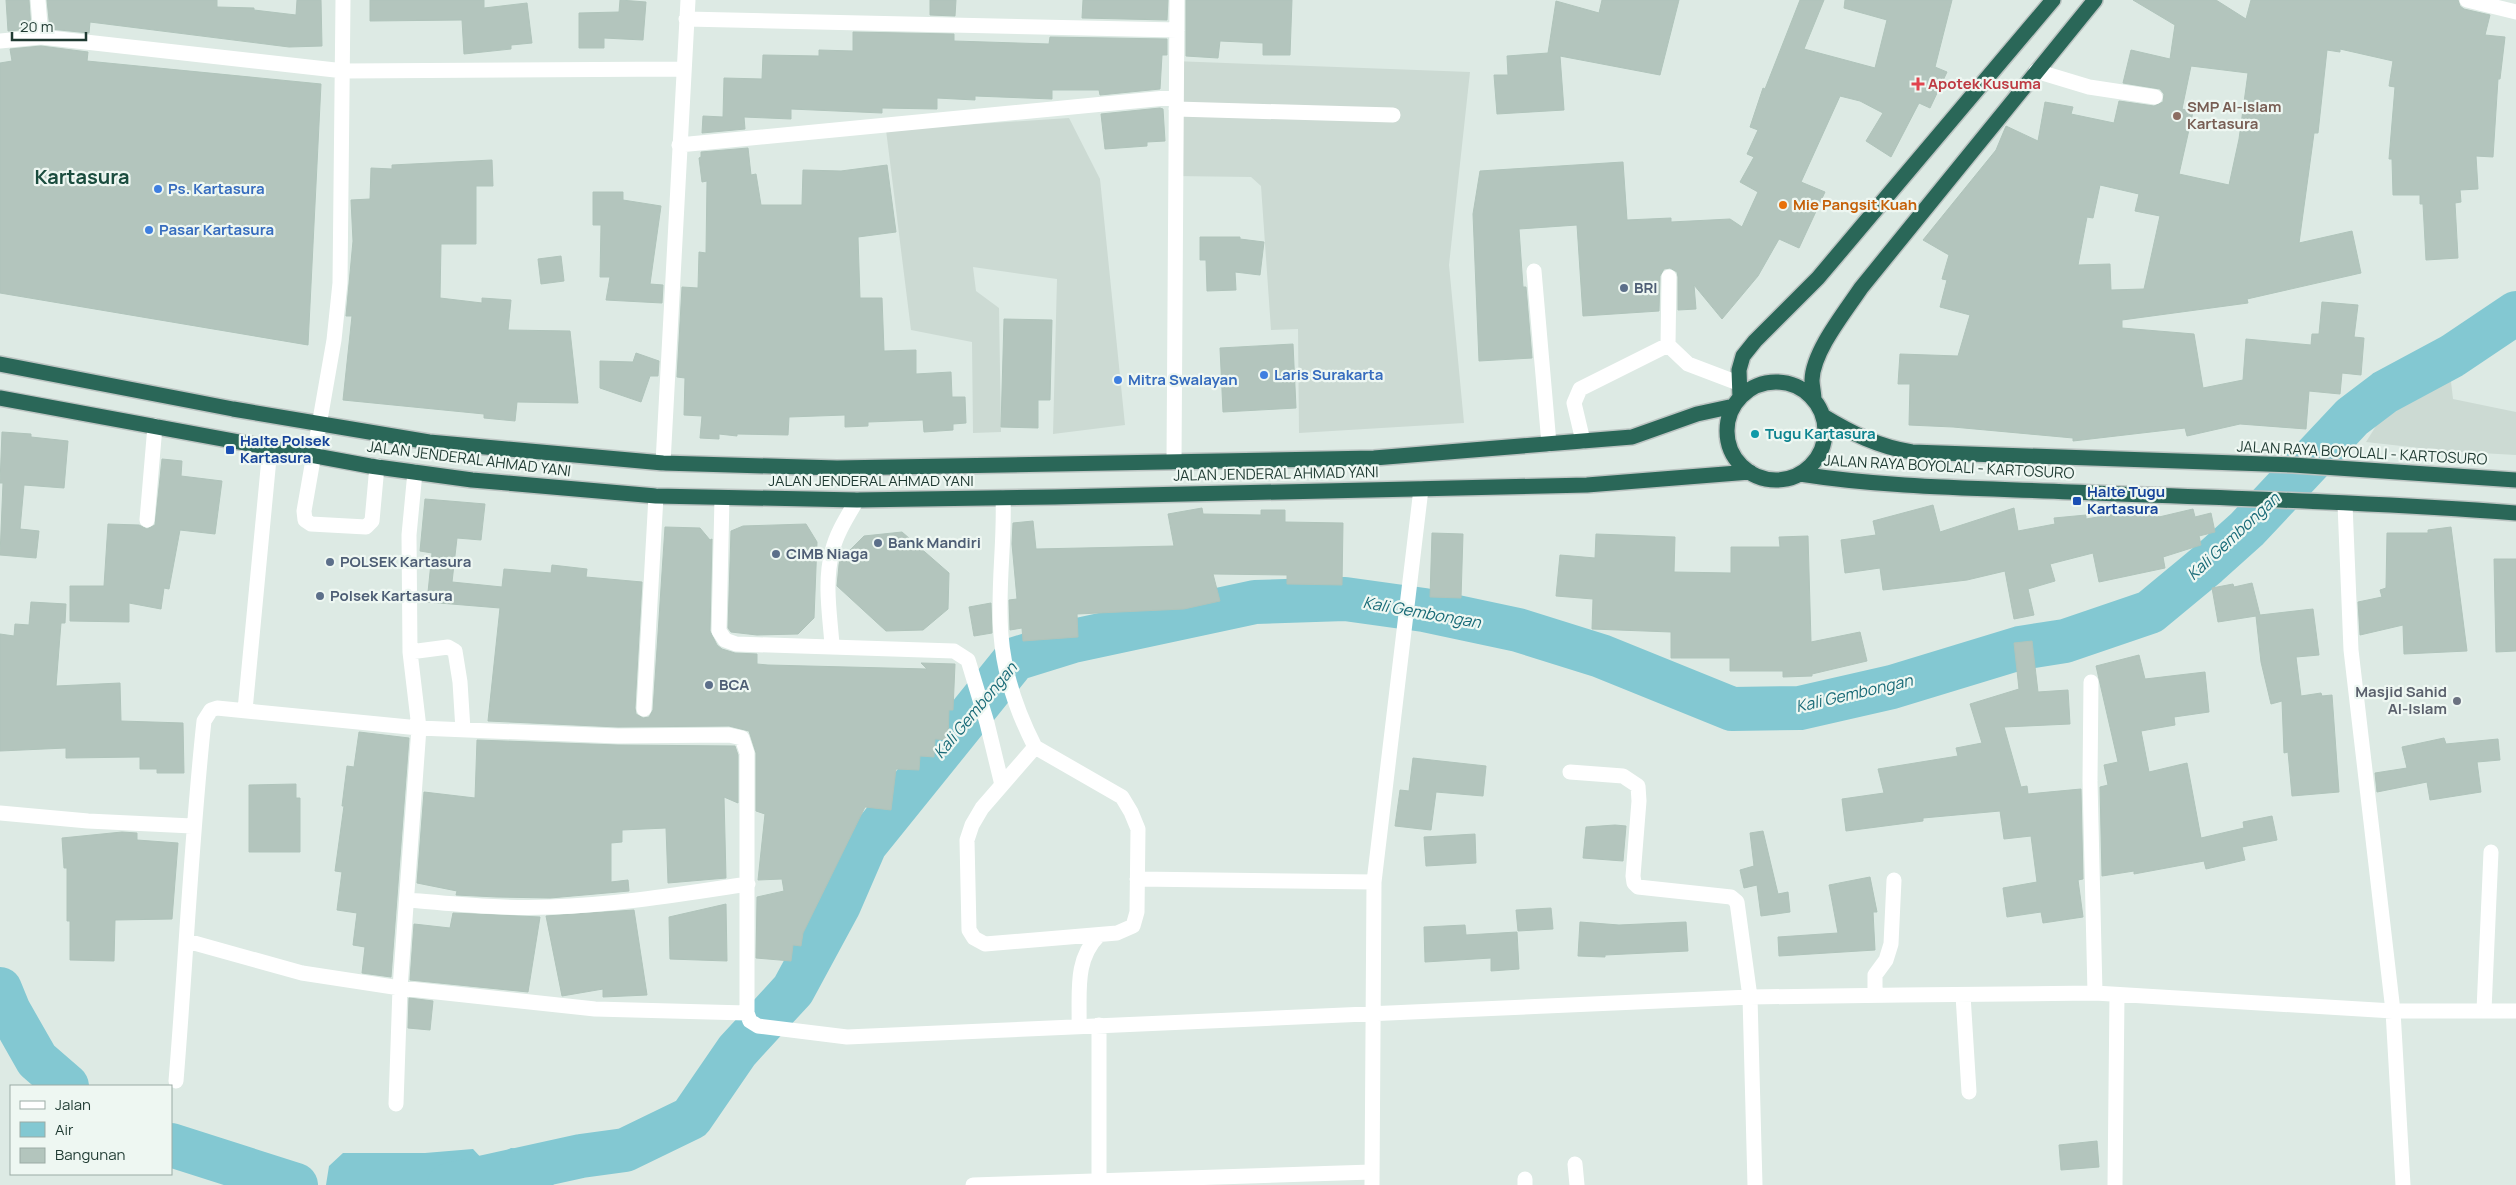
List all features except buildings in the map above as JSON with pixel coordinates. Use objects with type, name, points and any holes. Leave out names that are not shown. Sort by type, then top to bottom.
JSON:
[{"type":"highway","points":[[2053,0],[1818,278],[1755,341],[1743,356],[1738,382],[1737,402],[1727,427],[1728,442],[1734,457],[1750,472],[1762,478],[1775,480],[1800,474],[1808,468],[1820,453],[1826,434],[1823,416],[1814,400],[1812,379],[1830,333],[1861,288],[2095,0]]},
{"type":"highway","name":"JALAN JENDERAL AHMAD YANI","points":[[0,364],[319,425],[429,442],[663,463],[837,468],[1374,458],[1632,437],[1696,414],[1737,402]]},
{"type":"highway","points":[[1737,402],[1751,389],[1777,382],[1791,384],[1814,400]]},
{"type":"highway","name":"JALAN JENDERAL AHMAD YANI","points":[[0,398],[270,448],[415,472],[656,496],[857,500],[1420,489],[1587,485],[1750,472]]},
{"type":"highway","name":"JALAN RAYA BOYOLALI - KARTOSURO","points":[[1823,416],[1847,430],[1884,446],[1912,452],[1948,455],[2293,465],[2516,480]]},
{"type":"highway","name":"JALAN RAYA BOYOLALI - KARTOSURO","points":[[1800,474],[1844,481],[1995,489],[2257,498],[2516,512]]},
{"type":"street","points":[[38,0],[41,37]]},
{"type":"street","points":[[343,0],[344,71],[340,283],[334,340],[313,455],[304,511],[305,520],[311,524],[366,527],[372,521],[377,466]]},
{"type":"street","points":[[663,463],[688,0]]},
{"type":"street","points":[[1174,462],[1177,0]]},
{"type":"street","points":[[2466,0],[2516,12]]},
{"type":"street","points":[[686,19],[1176,30]]},
{"type":"street","points":[[0,42],[41,37],[344,71],[683,69]]},
{"type":"street","points":[[2036,71],[2089,86],[2155,97]]},
{"type":"street","points":[[679,146],[1176,103],[1393,115]]},
{"type":"street","points":[[1534,271],[1549,444]]},
{"type":"street","points":[[1669,277],[1668,346],[1688,364],[1738,382]]},
{"type":"street","points":[[1583,441],[1574,403],[1580,389],[1668,346]]},
{"type":"street","points":[[147,520],[155,426]]},
{"type":"street","points":[[245,710],[270,448]]},
{"type":"street","points":[[396,1104],[400,988],[408,900],[419,728],[410,652],[409,535],[415,472]]},
{"type":"street","points":[[973,1185],[1099,1181],[1372,1178],[1374,882],[1410,590],[1420,489]]},
{"type":"street","points":[[644,709],[656,496]]},
{"type":"street","points":[[722,498],[719,613],[719,631],[722,636],[736,644],[954,651],[968,660],[987,723],[1002,785]]},
{"type":"street","points":[[1003,498],[1000,632],[1014,699],[1035,747],[1122,797],[1131,812],[1138,829],[1137,912],[1133,926],[1117,933],[985,944],[974,938],[969,930],[967,840],[972,825],[982,808],[1035,747]]},
{"type":"street","points":[[832,646],[829,574],[832,552],[840,530],[857,500]]},
{"type":"street","points":[[2345,504],[2351,650],[2393,1011],[2403,1185]]},
{"type":"street","points":[[410,652],[448,647],[454,651],[460,682],[463,730]]},
{"type":"street","points":[[2091,682],[2090,780],[2095,994]]},
{"type":"street","points":[[176,1081],[187,941],[192,826],[204,721],[211,710],[217,708],[419,728],[618,736],[729,735],[742,738],[747,753],[747,1013],[750,1021],[758,1026],[855,1037],[1750,997],[1875,995],[2095,994],[2393,1011],[2516,1011]]},
{"type":"street","points":[[1570,772],[1617,775],[1637,783],[1640,801],[1634,883],[1638,887],[1734,897],[1739,912],[1750,997],[1755,1185]]},
{"type":"street","points":[[0,813],[88,821],[192,826]]},
{"type":"street","points":[[2484,1010],[2491,852]]},
{"type":"street","points":[[1137,879],[1374,882]]},
{"type":"street","points":[[1875,995],[1875,974],[1886,960],[1892,944],[1894,880]]},
{"type":"street","points":[[408,900],[487,907],[550,907],[645,899],[748,884]]},
{"type":"street","points":[[1079,1026],[1081,962],[1090,944],[1099,935]]},
{"type":"street","points":[[187,941],[302,973],[400,988],[596,1009],[747,1013]]},
{"type":"street","points":[[1963,995],[1969,1092]]},
{"type":"street","points":[[2115,1185],[2117,995]]},
{"type":"street","points":[[1099,1025],[1099,1181]]},
{"type":"street","points":[[1576,1164],[1576,1185]]},
{"type":"shaded area","points":[[1173,61],[1470,72],[1449,265],[1464,423],[1299,433],[1298,329],[1271,330],[1261,186],[1251,177],[1174,176]]},
{"type":"shaded area","points":[[1069,118],[1100,179],[1125,425],[1053,434],[1057,279],[973,267],[976,291],[999,308],[1001,432],[973,433],[972,342],[911,330],[886,130]]},
{"type":"shaded area","points":[[2450,373],[2453,399],[2516,412],[2516,455],[2446,451],[2366,442],[2391,402]]},
{"type":"water","points":[[511,1148],[581,1156],[553,1185],[326,1185],[329,1166],[343,1153],[425,1153],[473,1149],[485,1162]]},
{"type":"waterway","name":"Kali Gembongan","points":[[449,1185],[581,1156],[625,1150],[691,1118],[737,1051],[793,990],[839,905],[865,845],[1015,659],[1073,641],[1255,602],[1345,599],[1424,610],[1518,630],[1601,656],[1732,709],[1800,708],[1892,687],[2020,648],[2065,641],[2150,612],[2247,529],[2352,417],[2385,392],[2452,356],[2516,313]]},
{"type":"waterway","name":"Kali Gembongan","points":[[0,989],[9,1011],[37,1060],[66,1085]]},
{"type":"waterway","name":"Kali Gembongan","points":[[172,1145],[296,1185]]},
{"type":"place","name":"Apotek Kusuma","points":[[1918,84]]},
{"type":"place","name":"SMP Al-Islam Kartasura","points":[[2177,116]]},
{"type":"place","name":"Ps. Kartasura","points":[[158,189]]},
{"type":"place","name":"Mie Pangsit Kuah","points":[[1783,205]]},
{"type":"place","name":"Pasar Kartasura","points":[[149,230]]},
{"type":"place","name":"BRI","points":[[1624,288]]},
{"type":"place","name":"Laris Surakarta","points":[[1264,375]]},
{"type":"place","name":"Mitra Swalayan","points":[[1118,380]]},
{"type":"place","name":"Tugu Kartasura","points":[[1755,434]]},
{"type":"place","name":"Halte Polsek Kartasura","points":[[230,450]]},
{"type":"place","name":"Halte Tugu Kartasura","points":[[2077,501]]},
{"type":"place","name":"Bank Mandiri","points":[[878,543]]},
{"type":"place","name":"CIMB Niaga","points":[[776,554]]},
{"type":"place","name":"POLSEK Kartasura","points":[[330,562]]},
{"type":"place","name":"Polsek Kartasura","points":[[320,596]]},
{"type":"place","name":"BCA","points":[[709,685]]},
{"type":"place","name":"Masjid Sahid Al-Islam","points":[[2457,701]]},
{"type":"district","name":"Kartasura","points":[[82,177]]}]
